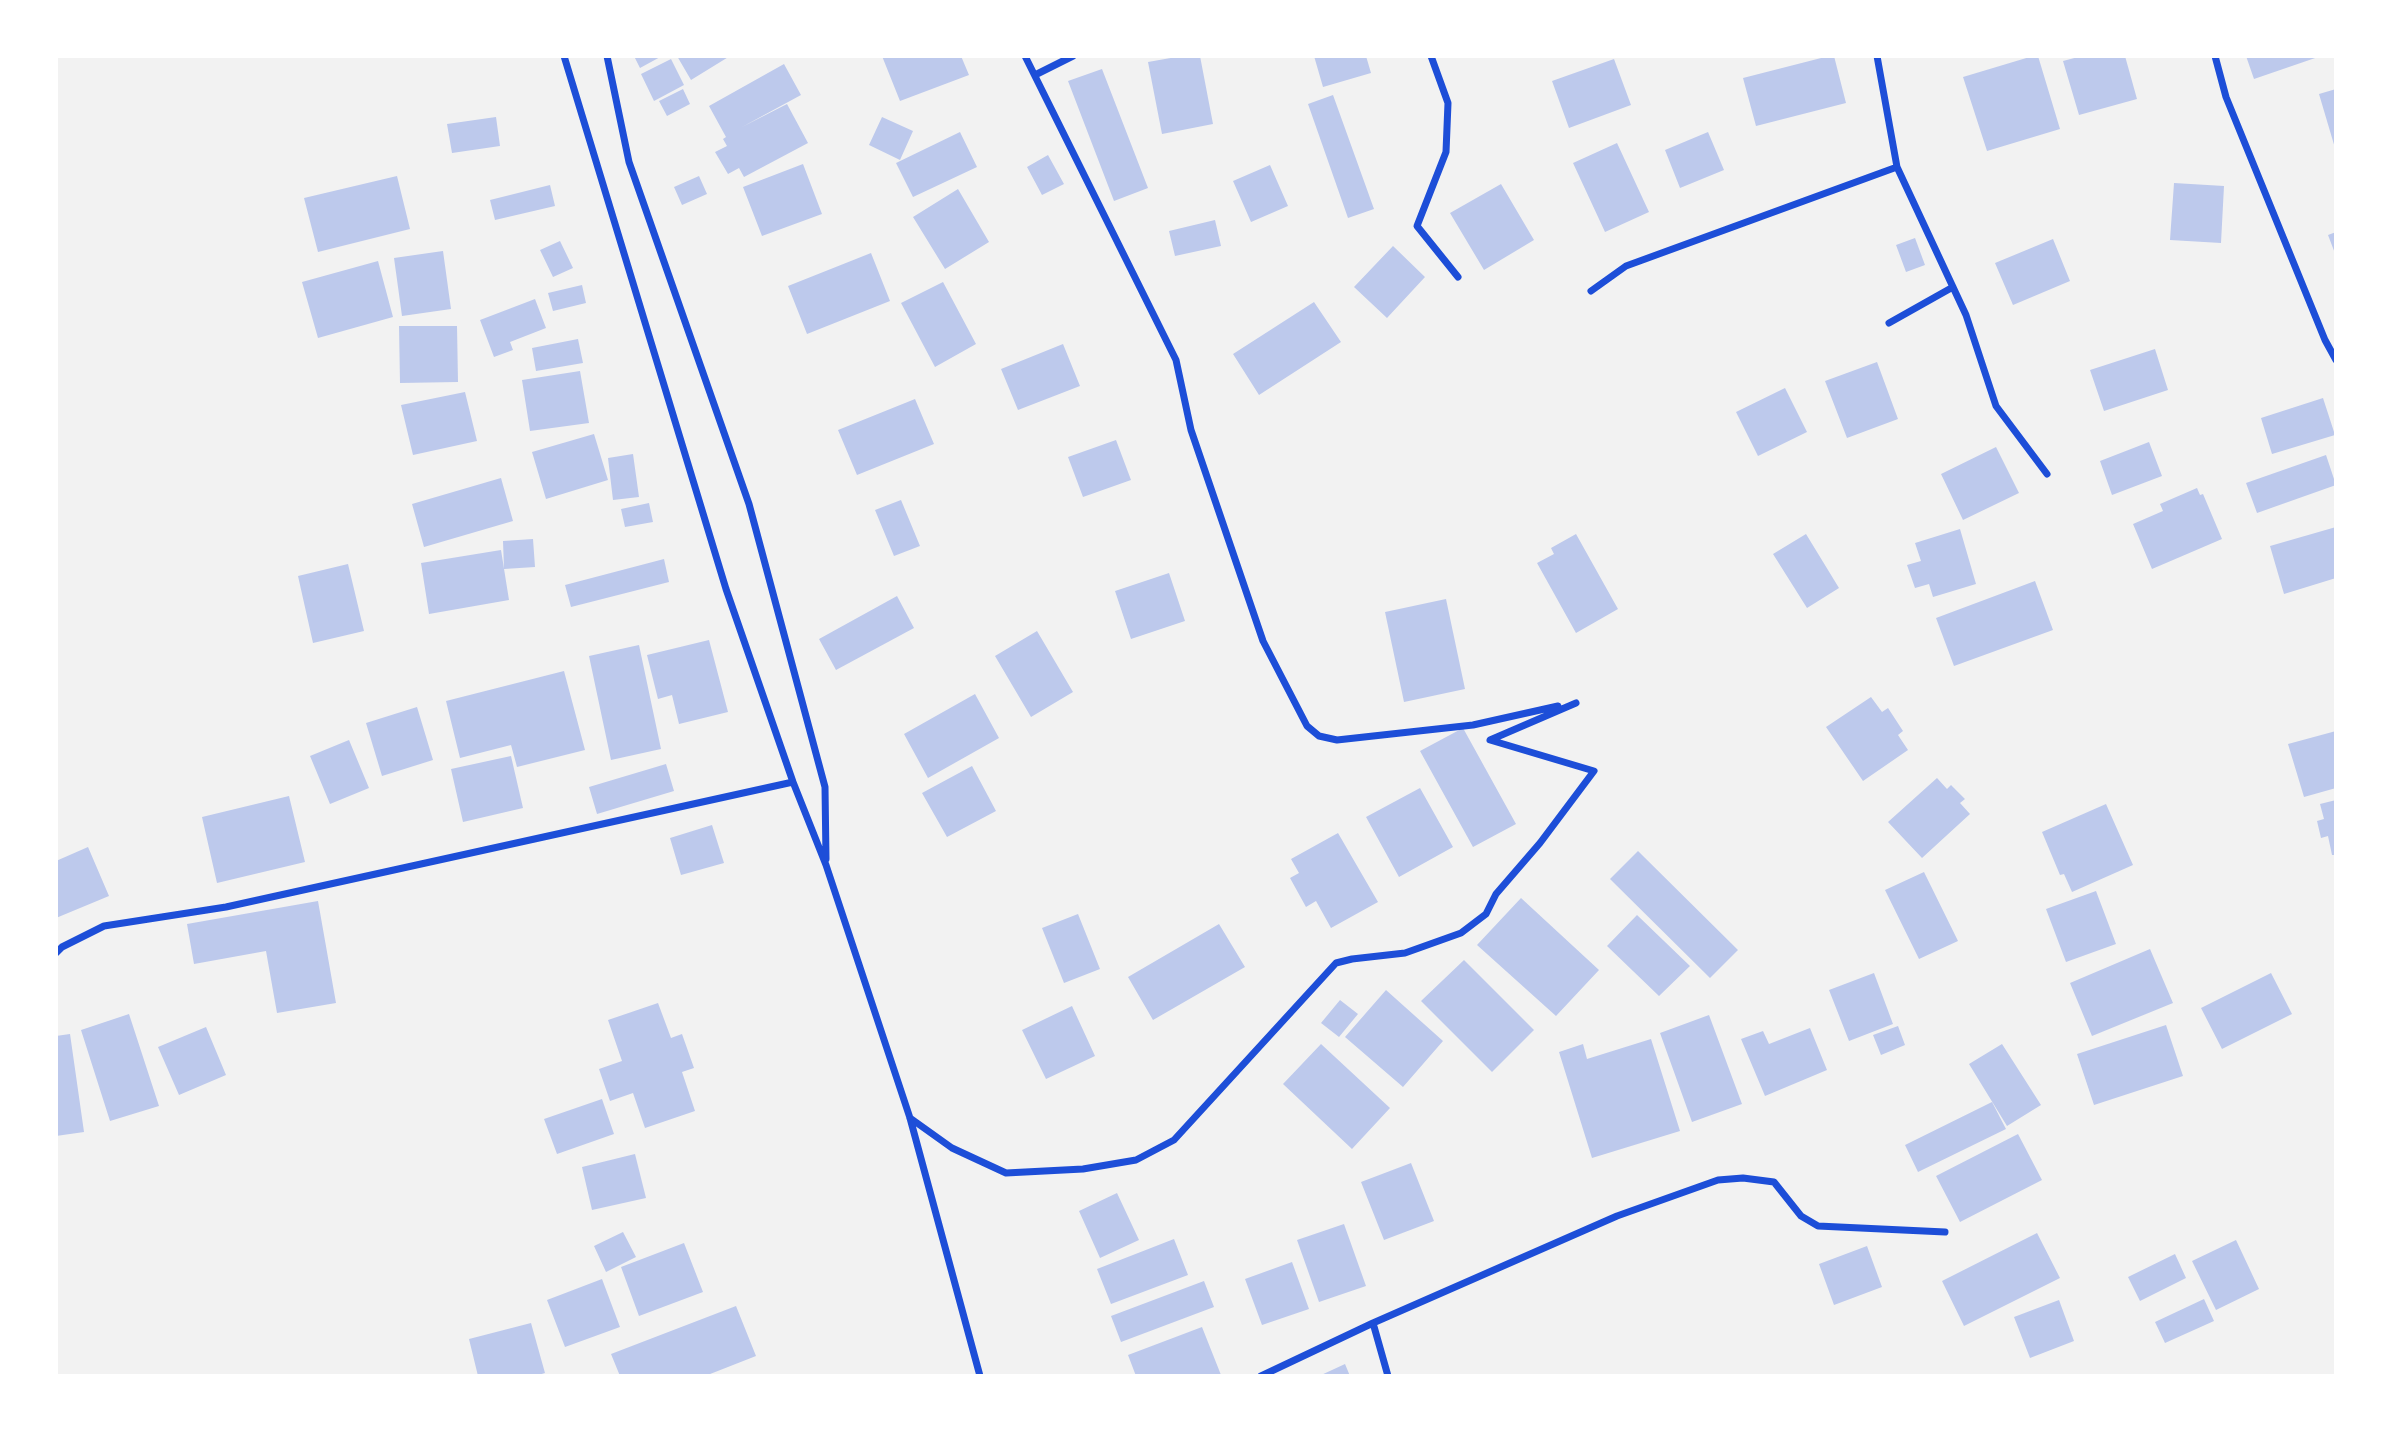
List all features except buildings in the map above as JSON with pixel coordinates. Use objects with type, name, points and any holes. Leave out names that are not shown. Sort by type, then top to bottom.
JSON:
[{"type":"street","points":[[564,56],[726,589],[793,782],[826,865],[910,1118],[980,1376]]},
{"type":"street","points":[[607,56],[629,162],[749,504],[825,787],[826,865]]},
{"type":"street","points":[[910,1118],[952,1148],[1006,1173],[1083,1169],[1136,1160],[1174,1140],[1336,963],[1405,953],[1461,933],[1486,914],[1496,894],[1594,771],[1490,740],[1576,703],[1473,725],[1336,740],[1319,736],[1307,726],[1263,640],[1191,430],[1176,360],[1025,56]]},
{"type":"street","points":[[1035,75],[1073,56]]},
{"type":"street","points":[[1431,56],[1448,103],[1446,152],[1417,226],[1458,277]]},
{"type":"street","points":[[1877,56],[1897,167],[1966,315],[1996,406],[2047,474]]},
{"type":"street","points":[[2215,56],[2226,97],[2325,340],[2336,360]]},
{"type":"street","points":[[1591,291],[1626,267],[1897,167]]},
{"type":"street","points":[[1889,323],[1953,287]]},
{"type":"street","points":[[56,953],[62,947],[104,926],[226,907],[793,782]]},
{"type":"street","points":[[1261,1376],[1373,1323],[1617,1216],[1718,1180],[1743,1178],[1774,1182],[1801,1216],[1818,1226],[1945,1232]]},
{"type":"street","points":[[1373,1323],[1388,1376]]}]
